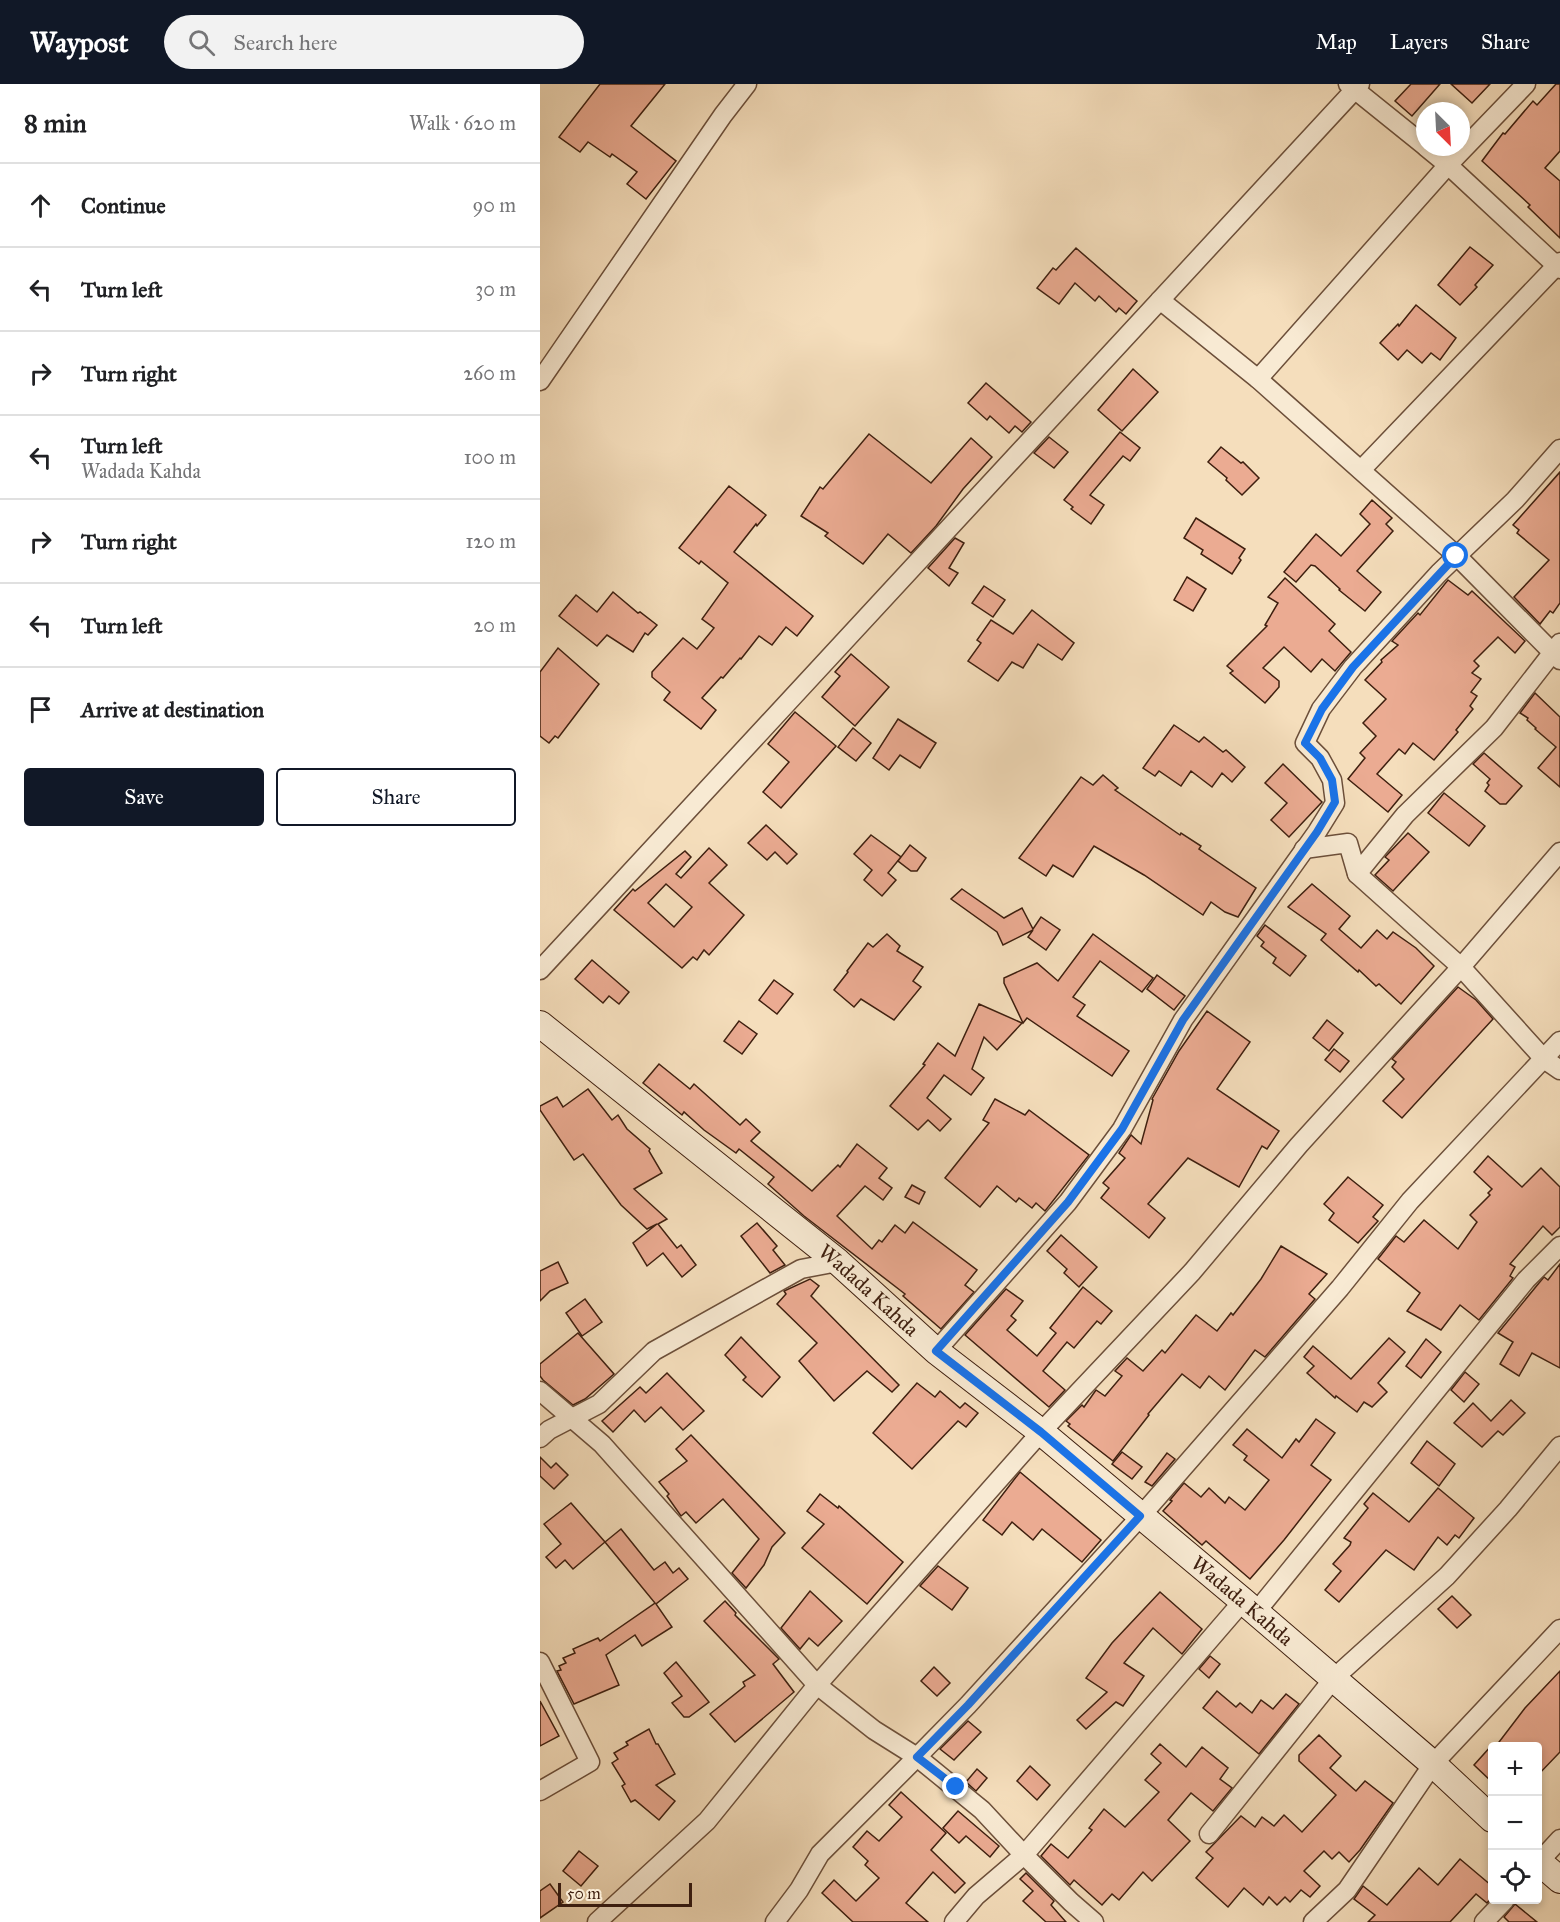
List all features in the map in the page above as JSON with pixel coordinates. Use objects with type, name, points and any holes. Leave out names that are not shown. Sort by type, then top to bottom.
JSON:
[{"type":"main road","name":"Wadada Kahda","points":[[540,1024],[838,1262],[936,1351],[1041,1432],[1334,1678],[1488,1815]]},
{"type":"main road","points":[[1542,1865],[1560,1880]]},
{"type":"street","points":[[540,381],[723,115],[747,84]]},
{"type":"street","points":[[1258,379],[1448,165],[1526,84]]},
{"type":"street","points":[[540,970],[1160,300],[1354,86],[1416,139]]},
{"type":"street","points":[[1360,470],[1559,266],[1436,156]]},
{"type":"street","points":[[1160,300],[1258,379],[1456,556],[1557,652],[1494,728],[1405,815],[1357,874]]},
{"type":"street","points":[[936,1351],[1068,1202],[1122,1129],[1183,1020],[1317,832],[1335,802],[1332,780],[1320,758],[1305,743],[1322,709],[1353,667],[1456,556],[1515,500],[1560,449]]},
{"type":"street","points":[[1304,849],[1347,843],[1357,874],[1461,967],[1544,1059],[1560,1070]]},
{"type":"street","points":[[597,1922],[707,1821],[817,1684],[1041,1432],[1192,1272],[1299,1145],[1461,967],[1560,852]]},
{"type":"street","points":[[775,1922],[799,1890],[820,1854],[976,1696],[1140,1516],[1340,1288],[1410,1201],[1560,1041]]},
{"type":"street","points":[[954,1922],[976,1896],[1024,1855],[1249,1606],[1526,1280],[1560,1246]]},
{"type":"street","points":[[540,1438],[549,1430],[599,1404],[654,1351],[801,1269],[838,1262]]},
{"type":"street","points":[[540,1391],[602,1444],[817,1684],[874,1730],[917,1757],[982,1810],[1024,1855],[1094,1922]]},
{"type":"street","points":[[1209,1834],[1334,1678],[1447,1576],[1508,1509],[1560,1446]]},
{"type":"street","points":[[1313,1922],[1347,1890],[1432,1764],[1560,1629]]},
{"type":"street","points":[[540,1662],[590,1762],[540,1791]]},
{"type":"street","points":[[1542,1858],[1560,1839]]},
{"type":"street","points":[[1484,1922],[1500,1904]]},
{"type":"building","points":[[600,84],[665,84],[631,126],[676,161],[646,199],[627,184],[637,172],[612,154],[610,157],[588,142],[580,152],[559,137]]},
{"type":"building","points":[[1411,84],[1440,84],[1424,102],[1416,102],[1416,111],[1412,116],[1395,101]]},
{"type":"building","points":[[1451,84],[1490,84],[1472,103]]},
{"type":"building","points":[[1556,84],[1560,84],[1560,151],[1545,168],[1560,181],[1560,238],[1528,207],[1530,205],[1482,161],[1503,133],[1505,134],[1533,101],[1537,105]]},
{"type":"building","points":[[1470,247],[1493,265],[1460,305],[1438,285]]},
{"type":"building","points":[[1076,248],[1137,301],[1126,314],[1119,308],[1116,312],[1099,296],[1095,301],[1075,283],[1059,304],[1037,288],[1053,268],[1056,270]]},
{"type":"building","points":[[1416,305],[1456,338],[1440,360],[1431,353],[1422,363],[1407,350],[1398,360],[1380,343],[1398,324],[1399,326]]},
{"type":"building","points":[[1133,369],[1158,392],[1122,431],[1098,410]]},
{"type":"building","points":[[986,383],[1031,422],[1022,432],[1015,426],[1009,433],[990,416],[987,420],[968,403]]},
{"type":"building","points":[[1120,432],[1140,448],[1130,461],[1123,456],[1090,495],[1104,505],[1091,524],[1071,509],[1073,507],[1064,500]]},
{"type":"building","points":[[869,434],[931,483],[971,438],[992,457],[911,553],[888,534],[863,564],[825,536],[828,533],[801,516],[820,487],[823,489]]},
{"type":"building","points":[[1049,437],[1068,452],[1054,468],[1034,453]]},
{"type":"building","points":[[1221,447],[1241,463],[1243,462],[1259,478],[1242,495],[1208,462]]},
{"type":"building","points":[[1560,472],[1560,603],[1553,613],[1550,611],[1540,624],[1514,597],[1549,560],[1517,533],[1519,530],[1513,525]]},
{"type":"building","points":[[729,486],[766,515],[734,552],[813,616],[797,636],[786,627],[772,645],[759,636],[741,659],[702,698],[716,710],[701,729],[664,700],[670,692],[652,677],[652,672],[683,638],[697,649],[714,628],[702,619],[728,583],[701,561],[699,564],[679,548]]},
{"type":"building","points":[[1372,500],[1392,518],[1386,524],[1393,531],[1357,571],[1381,592],[1365,611],[1315,566],[1311,565],[1296,582],[1284,572],[1316,534],[1341,556],[1370,524],[1360,514]]},
{"type":"building","points":[[1196,518],[1245,549],[1232,574],[1201,554],[1203,550],[1184,538]]},
{"type":"building","points":[[955,538],[964,543],[949,568],[958,573],[949,586],[928,568]]},
{"type":"building","points":[[1187,577],[1206,589],[1193,611],[1174,600]]},
{"type":"building","points":[[1285,578],[1335,624],[1329,631],[1351,652],[1335,671],[1322,659],[1311,672],[1284,647],[1263,668],[1279,681],[1279,687],[1265,703],[1230,673],[1233,671],[1227,666],[1267,626],[1265,625],[1278,603],[1268,597]]},
{"type":"building","points":[[1448,580],[1468,595],[1472,591],[1525,641],[1515,653],[1498,637],[1474,661],[1479,666],[1472,673],[1481,679],[1471,692],[1477,696],[1470,706],[1473,709],[1456,730],[1458,732],[1434,760],[1413,743],[1405,754],[1399,749],[1377,774],[1402,795],[1388,812],[1348,779],[1365,758],[1360,753],[1376,736],[1363,723],[1386,699],[1365,680],[1382,662],[1381,660],[1398,645],[1392,641],[1418,613],[1420,615]]},
{"type":"building","points":[[984,586],[1005,600],[993,617],[972,603]]},
{"type":"building","points":[[613,592],[638,613],[640,612],[657,625],[648,635],[645,633],[633,652],[607,635],[597,646],[559,616],[576,595],[597,612]]},
{"type":"building","points":[[1032,610],[1074,643],[1062,660],[1038,644],[1023,668],[1012,662],[998,681],[968,661],[981,643],[977,640],[991,620],[1013,634]]},
{"type":"building","points":[[558,648],[599,684],[558,738],[555,736],[549,743],[540,736],[540,672]]},
{"type":"building","points":[[851,654],[889,687],[855,726],[822,697],[840,676],[835,672]]},
{"type":"building","points":[[1535,693],[1560,717],[1560,787],[1538,768],[1556,747],[1535,729],[1527,720],[1528,718],[1520,713]]},
{"type":"building","points":[[795,712],[836,746],[781,808],[763,792],[789,762],[768,744]]},
{"type":"building","points":[[898,719],[936,743],[920,768],[900,755],[889,770],[873,758]]},
{"type":"building","points":[[1174,725],[1199,742],[1204,737],[1223,752],[1226,750],[1245,767],[1232,782],[1222,773],[1212,787],[1191,771],[1181,786],[1159,771],[1155,776],[1143,768]]},
{"type":"building","points":[[853,728],[871,743],[856,761],[838,747]]},
{"type":"building","points":[[1484,753],[1522,786],[1506,804],[1500,804],[1485,791],[1490,779],[1473,764]]},
{"type":"building","points":[[1283,764],[1322,802],[1289,837],[1271,820],[1287,803],[1265,783]]},
{"type":"building","points":[[1103,775],[1118,788],[1115,790],[1180,835],[1181,833],[1201,846],[1199,849],[1256,888],[1238,917],[1225,912],[1211,902],[1203,915],[1144,875],[1094,846],[1073,877],[1053,865],[1046,876],[1019,858],[1081,777],[1093,785]]},
{"type":"building","points":[[1444,793],[1485,826],[1469,846],[1428,813]]},
{"type":"building","points":[[766,825],[797,854],[787,864],[775,852],[767,860],[748,843]]},
{"type":"building","points":[[1408,833],[1429,852],[1393,891],[1375,875],[1389,860],[1385,857]]},
{"type":"building","points":[[871,835],[901,857],[888,873],[896,880],[882,896],[864,880],[872,870],[854,854]]},
{"type":"building","points":[[910,845],[926,858],[917,871],[911,871],[898,861]]},
{"type":"building","points":[[709,848],[727,865],[709,883],[744,915],[709,955],[704,950],[697,960],[693,957],[682,968],[614,910],[633,889],[635,891],[685,851],[691,857],[676,874],[681,878]],"holes":[[[666,884],[692,907],[674,927],[648,903]]]},
{"type":"building","points":[[1312,884],[1350,916],[1339,929],[1361,948],[1377,930],[1387,939],[1393,932],[1416,948],[1434,966],[1401,1004],[1379,984],[1376,986],[1359,970],[1358,972],[1321,940],[1326,934],[1288,907]]},
{"type":"building","points":[[962,889],[1004,918],[1022,908],[1033,929],[1041,917],[1060,930],[1046,950],[1028,937],[1033,930],[1003,945],[997,932],[951,899]]},
{"type":"building","points":[[1265,925],[1306,956],[1290,976],[1273,963],[1276,958],[1261,946],[1264,942],[1257,936]]},
{"type":"building","points":[[887,934],[900,946],[897,951],[923,967],[913,981],[921,987],[894,1020],[861,999],[854,1007],[834,990],[868,943],[873,947]]},
{"type":"building","points":[[1093,934],[1153,978],[1142,992],[1100,961],[1073,997],[1085,1005],[1077,1016],[1129,1051],[1112,1076],[1027,1018],[1023,1023],[1004,983],[1004,978],[1037,963],[1058,981]]},
{"type":"building","points":[[592,960],[629,992],[619,1004],[609,996],[603,1003],[575,979]]},
{"type":"building","points":[[1157,975],[1185,996],[1174,1010],[1147,989]]},
{"type":"building","points":[[774,980],[793,994],[777,1014],[759,1000]]},
{"type":"building","points":[[1458,987],[1476,1000],[1493,1019],[1402,1118],[1383,1101],[1404,1079],[1392,1067],[1396,1062],[1392,1059]]},
{"type":"building","points":[[979,1004],[1022,1023],[997,1050],[984,1037],[972,1069],[984,1078],[971,1095],[944,1075],[927,1098],[951,1119],[940,1131],[928,1120],[918,1130],[890,1106],[925,1065],[923,1064],[938,1043],[955,1056]]},
{"type":"building","points":[[1207,1011],[1250,1042],[1217,1089],[1279,1131],[1267,1149],[1262,1146],[1239,1187],[1188,1158],[1148,1204],[1165,1218],[1149,1238],[1101,1198],[1109,1188],[1103,1183],[1125,1158],[1119,1153],[1131,1135],[1141,1144],[1152,1099],[1179,1051]]},
{"type":"building","points":[[1327,1020],[1343,1033],[1329,1051],[1313,1038]]},
{"type":"building","points":[[739,1021],[757,1034],[742,1054],[724,1041]]},
{"type":"building","points":[[1334,1049],[1349,1061],[1340,1072],[1325,1060]]},
{"type":"building","points":[[659,1064],[690,1089],[694,1084],[740,1125],[746,1119],[760,1132],[751,1141],[812,1191],[838,1165],[840,1167],[857,1144],[887,1168],[879,1178],[892,1188],[883,1200],[865,1186],[837,1216],[872,1249],[879,1240],[882,1242],[895,1225],[905,1233],[913,1222],[977,1270],[965,1285],[974,1292],[941,1329],[903,1296],[905,1294],[804,1216],[768,1184],[774,1177],[739,1149],[736,1153],[684,1112],[682,1115],[643,1083]]},
{"type":"building","points":[[588,1089],[612,1120],[618,1115],[627,1129],[650,1149],[662,1173],[634,1189],[667,1219],[658,1224],[677,1248],[681,1245],[696,1265],[682,1277],[663,1253],[647,1266],[633,1243],[657,1224],[647,1229],[621,1205],[583,1154],[574,1160],[540,1110],[540,1106],[557,1097],[563,1107]]},
{"type":"building","points":[[995,1099],[1025,1115],[1029,1110],[1089,1155],[1045,1211],[1036,1203],[1032,1208],[1019,1198],[1016,1202],[997,1186],[980,1207],[945,1178],[989,1123],[983,1120]]},
{"type":"building","points":[[1488,1156],[1522,1187],[1541,1168],[1560,1187],[1560,1227],[1552,1235],[1543,1226],[1510,1264],[1515,1267],[1510,1276],[1513,1278],[1479,1320],[1460,1305],[1441,1330],[1407,1311],[1420,1293],[1378,1259],[1396,1236],[1404,1242],[1424,1220],[1458,1249],[1477,1222],[1470,1215],[1490,1195],[1488,1193],[1492,1189],[1474,1172]]},
{"type":"building","points":[[1348,1177],[1383,1205],[1373,1217],[1378,1221],[1358,1243],[1329,1220],[1334,1213],[1324,1204]]},
{"type":"building","points":[[912,1185],[925,1192],[919,1204],[905,1197]]},
{"type":"building","points":[[757,1223],[777,1246],[773,1250],[785,1265],[770,1273],[741,1236]]},
{"type":"building","points":[[1061,1235],[1097,1267],[1079,1287],[1064,1273],[1067,1269],[1047,1251]]},
{"type":"building","points":[[1281,1246],[1327,1274],[1309,1294],[1315,1299],[1265,1357],[1255,1350],[1225,1390],[1209,1376],[1200,1388],[1182,1374],[1113,1461],[1068,1426],[1070,1424],[1066,1421],[1082,1405],[1084,1407],[1096,1390],[1105,1396],[1122,1376],[1115,1371],[1127,1358],[1143,1371],[1162,1350],[1165,1353],[1196,1315],[1217,1331],[1231,1313],[1233,1315],[1261,1279]]},
{"type":"building","points":[[558,1262],[568,1283],[550,1291],[540,1301],[540,1271]]},
{"type":"building","points":[[1560,1264],[1560,1368],[1532,1353],[1519,1376],[1500,1364],[1513,1342],[1498,1333],[1544,1277],[1548,1280]]},
{"type":"building","points":[[810,1279],[819,1286],[811,1296],[899,1385],[892,1392],[867,1371],[834,1401],[799,1361],[817,1343],[777,1304],[786,1294],[784,1291]]},
{"type":"building","points":[[1083,1287],[1112,1311],[1101,1324],[1097,1321],[1074,1348],[1067,1342],[1043,1371],[1065,1390],[1049,1407],[965,1335],[1006,1289],[1023,1301],[1011,1316],[1016,1320],[1007,1330],[1037,1356],[1056,1333],[1050,1328]]},
{"type":"building","points":[[585,1299],[602,1322],[582,1336],[566,1313]]},
{"type":"building","points":[[578,1333],[614,1374],[585,1399],[573,1405],[543,1380],[540,1376],[540,1364]]},
{"type":"building","points":[[741,1337],[780,1377],[762,1397],[743,1380],[746,1377],[725,1355]]},
{"type":"building","points":[[1389,1338],[1405,1352],[1378,1383],[1387,1392],[1372,1407],[1364,1402],[1357,1412],[1336,1396],[1335,1398],[1307,1373],[1314,1366],[1304,1357],[1313,1346],[1351,1379]]},
{"type":"building","points":[[1426,1339],[1441,1352],[1421,1378],[1406,1366]]},
{"type":"building","points":[[1465,1372],[1479,1384],[1464,1402],[1451,1390]]},
{"type":"building","points":[[667,1373],[704,1411],[683,1430],[661,1407],[645,1422],[634,1410],[613,1432],[602,1421],[640,1387],[646,1393]]},
{"type":"building","points":[[917,1383],[935,1397],[940,1391],[960,1408],[965,1403],[978,1413],[966,1427],[958,1421],[912,1469],[873,1433]]},
{"type":"building","points":[[1511,1400],[1525,1413],[1503,1435],[1498,1431],[1482,1447],[1454,1423],[1473,1403],[1491,1421]]},
{"type":"building","points":[[1316,1419],[1335,1433],[1311,1465],[1331,1480],[1250,1579],[1206,1541],[1202,1545],[1163,1511],[1184,1483],[1201,1497],[1209,1488],[1225,1503],[1229,1497],[1245,1510],[1269,1480],[1244,1460],[1247,1456],[1233,1445],[1247,1429],[1282,1458],[1296,1439],[1299,1442]]},
{"type":"building","points":[[691,1435],[785,1533],[772,1547],[764,1565],[746,1588],[732,1573],[759,1539],[723,1499],[696,1523],[686,1512],[681,1516],[667,1496],[669,1494],[659,1482],[687,1461],[676,1449]]},
{"type":"building","points":[[1427,1441],[1455,1464],[1439,1486],[1411,1463]]},
{"type":"building","points":[[1122,1452],[1142,1467],[1132,1479],[1112,1464]]},
{"type":"building","points":[[1167,1453],[1175,1459],[1152,1486],[1145,1482]]},
{"type":"building","points":[[540,1457],[551,1468],[556,1463],[568,1475],[554,1489],[540,1476]]},
{"type":"building","points":[[1020,1472],[1101,1540],[1082,1562],[1042,1529],[1033,1540],[1012,1522],[1002,1535],[983,1520]]},
{"type":"building","points":[[1438,1488],[1474,1518],[1459,1538],[1455,1535],[1447,1545],[1438,1537],[1414,1570],[1386,1550],[1339,1602],[1325,1590],[1341,1571],[1333,1564],[1350,1545],[1351,1542],[1344,1538],[1368,1508],[1364,1504],[1373,1493],[1409,1522]]},
{"type":"building","points":[[820,1494],[838,1508],[839,1506],[903,1562],[867,1604],[802,1548],[824,1524],[807,1511]]},
{"type":"building","points":[[571,1503],[605,1542],[573,1569],[565,1560],[556,1568],[546,1557],[561,1544],[544,1524]]},
{"type":"building","points":[[621,1529],[654,1570],[665,1562],[673,1573],[679,1568],[688,1579],[656,1604],[672,1627],[642,1646],[635,1635],[606,1655],[619,1685],[574,1704],[557,1671],[561,1670],[559,1666],[566,1663],[563,1658],[575,1653],[573,1649],[598,1638],[600,1641],[655,1603],[605,1542]]},
{"type":"building","points":[[938,1566],[968,1588],[952,1610],[920,1586]]},
{"type":"building","points":[[810,1591],[842,1621],[818,1646],[809,1638],[800,1649],[781,1628]]},
{"type":"building","points":[[1160,1592],[1202,1629],[1182,1654],[1153,1628],[1124,1663],[1144,1676],[1123,1706],[1116,1702],[1086,1729],[1077,1720],[1107,1692],[1086,1678],[1112,1643]]},
{"type":"building","points":[[1452,1596],[1471,1615],[1457,1628],[1438,1609]]},
{"type":"building","points":[[725,1601],[736,1613],[735,1615],[779,1659],[773,1664],[794,1692],[735,1742],[710,1714],[745,1686],[743,1682],[755,1675],[704,1621]]},
{"type":"building","points":[[1210,1656],[1220,1664],[1209,1678],[1199,1669]]},
{"type":"building","points":[[676,1662],[709,1702],[689,1717],[684,1717],[672,1703],[682,1696],[664,1673]]},
{"type":"building","points":[[934,1667],[950,1683],[937,1696],[921,1681]]},
{"type":"building","points":[[1560,1671],[1560,1752],[1542,1771],[1542,1742],[1499,1742],[1525,1708]]},
{"type":"building","points":[[1217,1691],[1236,1707],[1240,1703],[1252,1713],[1261,1700],[1273,1709],[1286,1694],[1299,1704],[1259,1754],[1203,1708]]},
{"type":"building","points":[[540,1701],[559,1736],[540,1746]]},
{"type":"building","points":[[968,1721],[981,1732],[954,1760],[940,1749]]},
{"type":"building","points":[[649,1729],[675,1774],[656,1785],[675,1801],[659,1820],[635,1800],[631,1802],[622,1786],[625,1784],[612,1763],[618,1759],[614,1753],[628,1745],[626,1742]]},
{"type":"building","points":[[1319,1735],[1341,1756],[1330,1768],[1356,1791],[1365,1781],[1393,1803],[1349,1862],[1339,1852],[1332,1859],[1324,1851],[1304,1871],[1320,1886],[1310,1897],[1301,1890],[1290,1902],[1285,1897],[1277,1905],[1269,1897],[1263,1905],[1244,1888],[1228,1907],[1196,1878],[1213,1858],[1206,1852],[1241,1816],[1255,1827],[1262,1817],[1274,1826],[1284,1815],[1302,1832],[1336,1795],[1299,1761],[1299,1755]]},
{"type":"building","points":[[1160,1744],[1186,1767],[1202,1747],[1228,1768],[1220,1779],[1232,1788],[1213,1811],[1191,1793],[1168,1820],[1190,1841],[1152,1881],[1143,1872],[1119,1900],[1112,1894],[1102,1905],[1074,1880],[1070,1885],[1041,1856],[1051,1844],[1068,1858],[1092,1830],[1089,1828],[1104,1809],[1125,1827],[1159,1792],[1145,1780],[1161,1763],[1151,1754]]},
{"type":"building","points":[[1488,1749],[1488,1778],[1474,1765]]},
{"type":"building","points":[[1030,1766],[1050,1785],[1037,1800],[1017,1781]]},
{"type":"building","points":[[977,1769],[987,1778],[976,1791],[966,1782]]},
{"type":"building","points":[[901,1792],[946,1833],[931,1850],[965,1883],[955,1893],[933,1872],[906,1903],[928,1922],[853,1922],[822,1893],[834,1880],[856,1901],[879,1878],[865,1865],[868,1861],[853,1847],[867,1831],[879,1841],[902,1817],[889,1805]]},
{"type":"building","points":[[958,1811],[999,1846],[990,1857],[966,1836],[959,1843],[943,1828]]},
{"type":"building","points":[[579,1851],[598,1866],[581,1886],[563,1871]]},
{"type":"building","points":[[1460,1859],[1488,1883],[1488,1902],[1476,1894],[1450,1922],[1368,1922],[1375,1915],[1354,1899],[1363,1886],[1387,1905],[1419,1868],[1438,1885]]},
{"type":"building","points":[[1026,1873],[1054,1901],[1051,1905],[1066,1922],[1046,1922],[1023,1901],[1033,1891],[1020,1879]]},
{"type":"building","points":[[550,1884],[563,1902],[540,1918],[540,1891]]},
{"type":"building","points":[[1515,1904],[1537,1922],[1509,1922],[1504,1917]]},
{"type":"route","points":[[956,1787],[917,1757],[968,1705],[1140,1516],[1041,1432],[936,1351],[1068,1202],[1122,1129],[1183,1020],[1317,832],[1335,802],[1332,780],[1320,758],[1305,743],[1322,709],[1353,667],[1456,556]]}]
